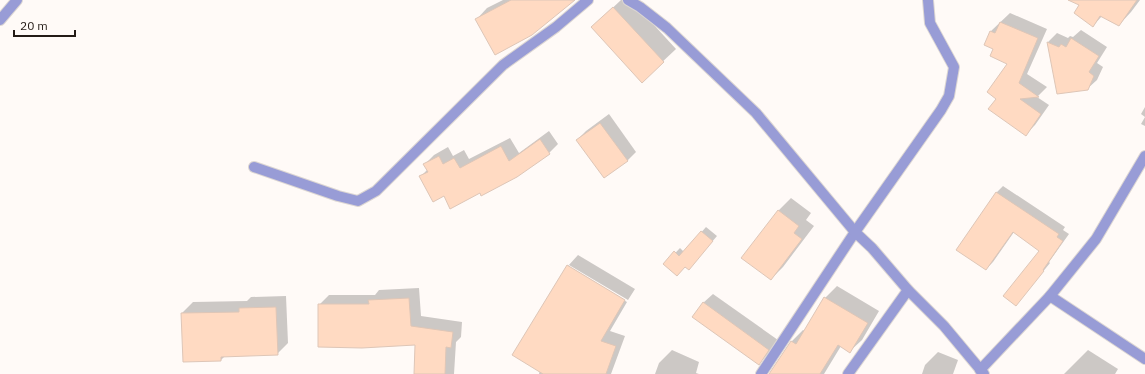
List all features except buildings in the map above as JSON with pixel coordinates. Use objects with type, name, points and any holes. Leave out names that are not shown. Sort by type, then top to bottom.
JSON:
[{"type":"street","points":[[0,20],[17,0]]},
{"type":"street","points":[[254,167],[358,202],[376,191],[503,65],[556,27],[588,0]]},
{"type":"street","points":[[628,0],[640,7],[667,28],[756,113],[856,232],[872,248],[908,290],[944,326],[982,372],[1050,296],[1096,239],[1145,156]]},
{"type":"street","points":[[761,374],[856,232],[941,110],[949,96],[954,67],[930,23],[928,0]]},
{"type":"street","points":[[848,374],[908,290]]},
{"type":"street","points":[[1050,296],[1145,359]]}]
